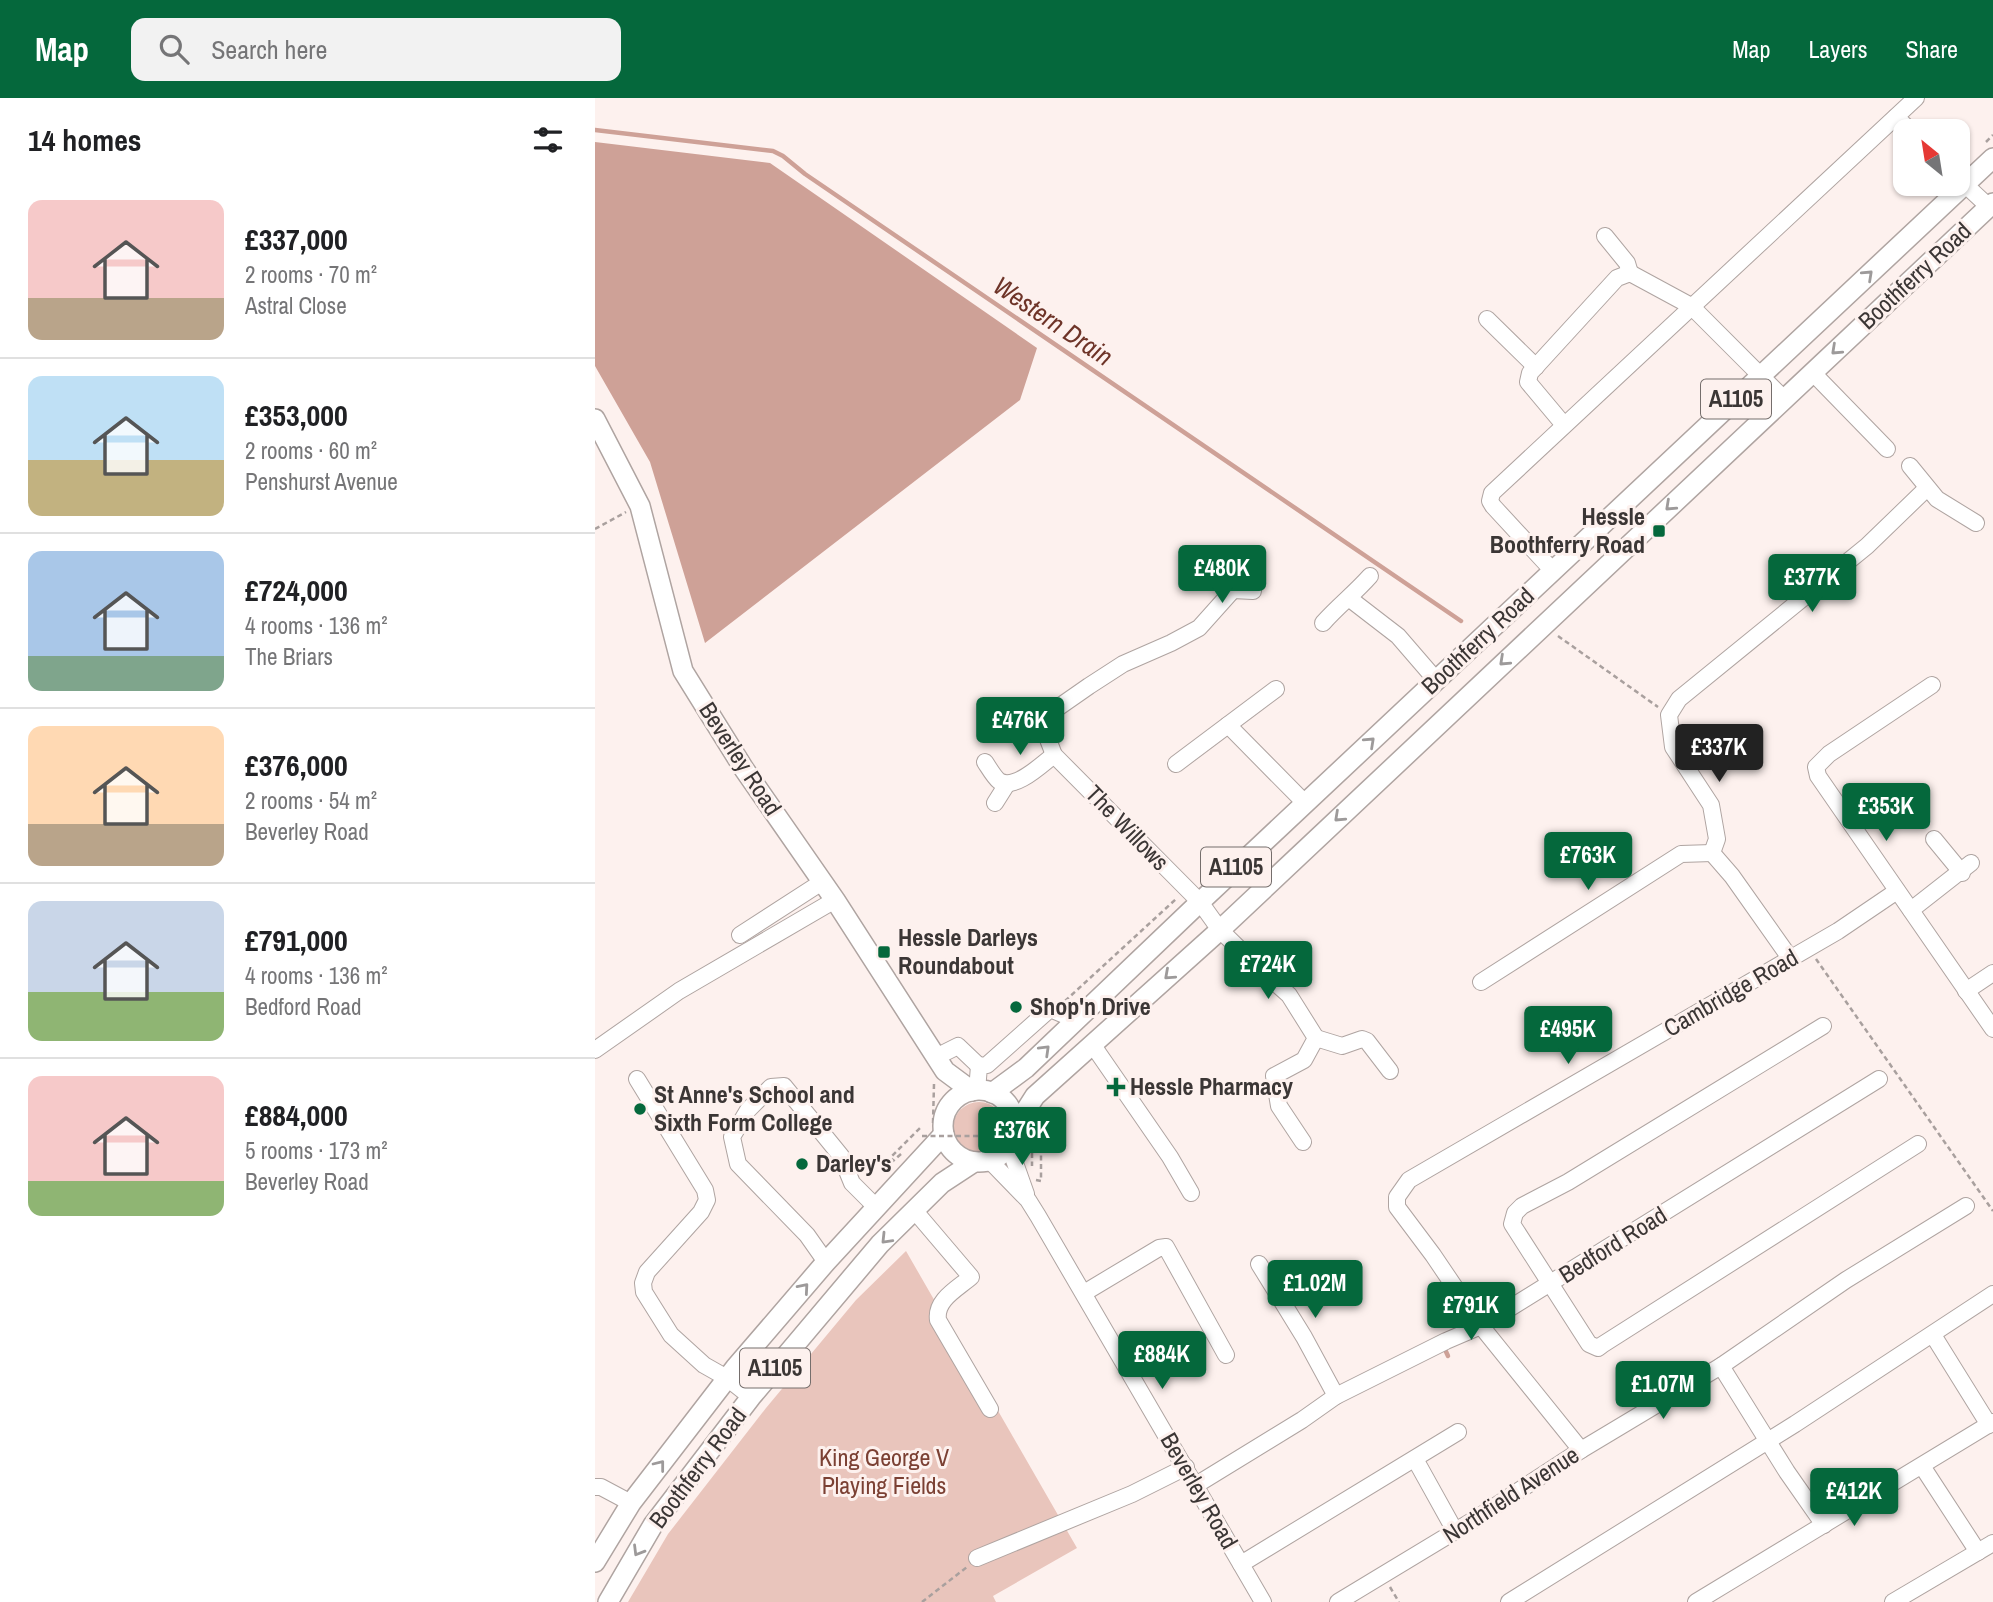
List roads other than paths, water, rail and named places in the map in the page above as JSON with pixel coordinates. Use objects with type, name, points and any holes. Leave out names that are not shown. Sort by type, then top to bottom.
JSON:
[{"type":"main road","name":"Boothferry Road","points":[[1971,174],[1993,158]]},
{"type":"main road","name":"Boothferry Road","points":[[980,1091],[1026,1068],[1760,377],[1946,196]]},
{"type":"main road","name":"Boothferry Road","points":[[1023,1132],[1035,1096],[1220,930],[1991,205]]},
{"type":"main road","name":"Beverley Road","points":[[595,419],[640,506],[683,671],[744,769],[835,900],[940,1064],[950,1105]]},
{"type":"main road","name":"Beverley Road","points":[[940,1064],[980,1091]]},
{"type":"main road","points":[[980,1091],[1002,1098],[1023,1132],[1000,1155],[982,1161],[955,1153],[944,1134],[943,1124],[950,1105],[956,1099],[980,1091]]},
{"type":"main road","name":"Boothferry Road","points":[[595,1562],[631,1503],[727,1378],[827,1262],[944,1134]]},
{"type":"main road","name":"Boothferry Road","points":[[608,1602],[653,1525],[751,1397],[880,1244],[941,1183],[982,1161]]},
{"type":"street","points":[[1553,571],[1490,501],[1492,493],[1916,98]]},
{"type":"street","points":[[1971,189],[1991,205]]},
{"type":"street","points":[[1605,236],[1627,263],[1630,273],[1691,306],[1784,399]]},
{"type":"street","points":[[1565,425],[1528,382],[1530,373],[1617,278],[1630,273]]},
{"type":"street","points":[[1487,319],[1536,368]]},
{"type":"street","points":[[1812,372],[1887,449]]},
{"type":"street","points":[[1910,466],[1926,489],[1937,499],[1976,523]]},
{"type":"street","points":[[1712,853],[1717,839],[1711,805],[1674,747],[1669,715],[1679,699],[1867,546],[1926,489]]},
{"type":"street","points":[[1228,571],[1233,590]]},
{"type":"street","points":[[1323,623],[1334,610],[1350,599],[1370,576]]},
{"type":"street","points":[[1233,590],[1253,591]]},
{"type":"street","points":[[985,762],[998,781],[1017,783],[1054,755],[1044,730],[1056,709],[1122,664],[1199,628],[1233,590]]},
{"type":"street","points":[[1350,599],[1398,636],[1436,680]]},
{"type":"street","points":[[1932,685],[1829,754],[1816,766],[1818,776],[1993,1029]]},
{"type":"street","points":[[1176,764],[1276,689]]},
{"type":"street","points":[[1228,725],[1305,803]]},
{"type":"street","name":"The Willows","points":[[1054,755],[1200,902],[1220,930],[1289,995],[1316,1038]]},
{"type":"street","points":[[995,803],[1007,783]]},
{"type":"street","points":[[1911,910],[1966,868],[1934,839]]},
{"type":"street","points":[[1712,853],[1732,876],[1790,958]]},
{"type":"street","points":[[1481,982],[1681,854],[1712,853]]},
{"type":"street","points":[[740,935],[822,882]]},
{"type":"street","name":"Cambridge Road","points":[[1481,1326],[1397,1207],[1397,1197],[1409,1180],[1838,931],[1897,891]]},
{"type":"street","points":[[595,1050],[679,991],[835,900]]},
{"type":"street","points":[[1966,991],[1993,973]]},
{"type":"street","points":[[979,1066],[987,1065],[1050,1009],[1076,1020]]},
{"type":"street","points":[[1823,1026],[1515,1213],[1512,1224],[1589,1344],[1598,1348],[1918,1144]]},
{"type":"street","points":[[1303,1142],[1279,1106],[1275,1076],[1304,1060],[1316,1038],[1339,1046],[1362,1039],[1367,1041],[1390,1070]]},
{"type":"street","points":[[1092,1044],[1157,1138],[1191,1193]]},
{"type":"street","points":[[940,1064],[958,1046],[979,1066],[980,1091]]},
{"type":"street","points":[[637,1079],[705,1190],[707,1200],[701,1212],[647,1272],[643,1283],[644,1292],[671,1335],[704,1365],[727,1378],[751,1397]]},
{"type":"street","name":"Bedford Road","points":[[1196,1485],[1303,1420],[1336,1396],[1481,1326],[1879,1079]]},
{"type":"street","points":[[827,1262],[807,1235],[738,1164],[732,1137],[748,1110],[772,1087],[784,1086],[841,1156],[852,1183],[876,1207]]},
{"type":"street","name":"Beverley Road","points":[[1009,1146],[1028,1200],[1263,1602]]},
{"type":"street","name":"Beverley Road","points":[[982,1161],[1028,1200]]},
{"type":"street","name":"Northfield Avenue","points":[[1338,1602],[1721,1366],[1846,1280],[1966,1206]]},
{"type":"street","points":[[914,1210],[971,1277],[941,1303],[937,1312],[938,1320],[990,1409]]},
{"type":"street","points":[[1084,1293],[1165,1247],[1226,1355]]},
{"type":"street","points":[[1259,1264],[1336,1396]]},
{"type":"street","points":[[1509,1602],[1767,1442],[1993,1294]]},
{"type":"street","points":[[1481,1326],[1581,1450]]},
{"type":"street","points":[[1696,1602],[1991,1424],[1933,1335]]},
{"type":"street","points":[[1721,1366],[1767,1442],[1824,1525]]},
{"type":"street","points":[[1241,1564],[1458,1432]]},
{"type":"street","points":[[1415,1459],[1455,1531]]},
{"type":"street","points":[[1922,1466],[1978,1552]]},
{"type":"street","points":[[978,1558],[1132,1494],[1186,1467]]},
{"type":"street","points":[[595,1487],[601,1487],[631,1503]]},
{"type":"street","points":[[1893,1602],[1993,1543]]},
{"type":"waterway","name":"Western Drain","points":[[595,130],[773,151],[783,156],[805,174],[1461,621]]},
{"type":"waterway","points":[[1443,1345],[1448,1356]]},
{"type":"place","name":"Hessle Boothferry Road","points":[[1659,531]]},
{"type":"place","name":"Hessle Darleys Roundabout","points":[[884,952]]},
{"type":"place","name":"Shop'n Drive","points":[[1016,1007]]},
{"type":"place","name":"Hessle Pharmacy","points":[[1116,1087]]},
{"type":"place","name":"St Anne's School and Sixth Form College","points":[[640,1109]]},
{"type":"place","name":"Darley's","points":[[802,1164]]},
{"type":"park label","name":"King George V Playing Fields","points":[[884,1472]]}]
